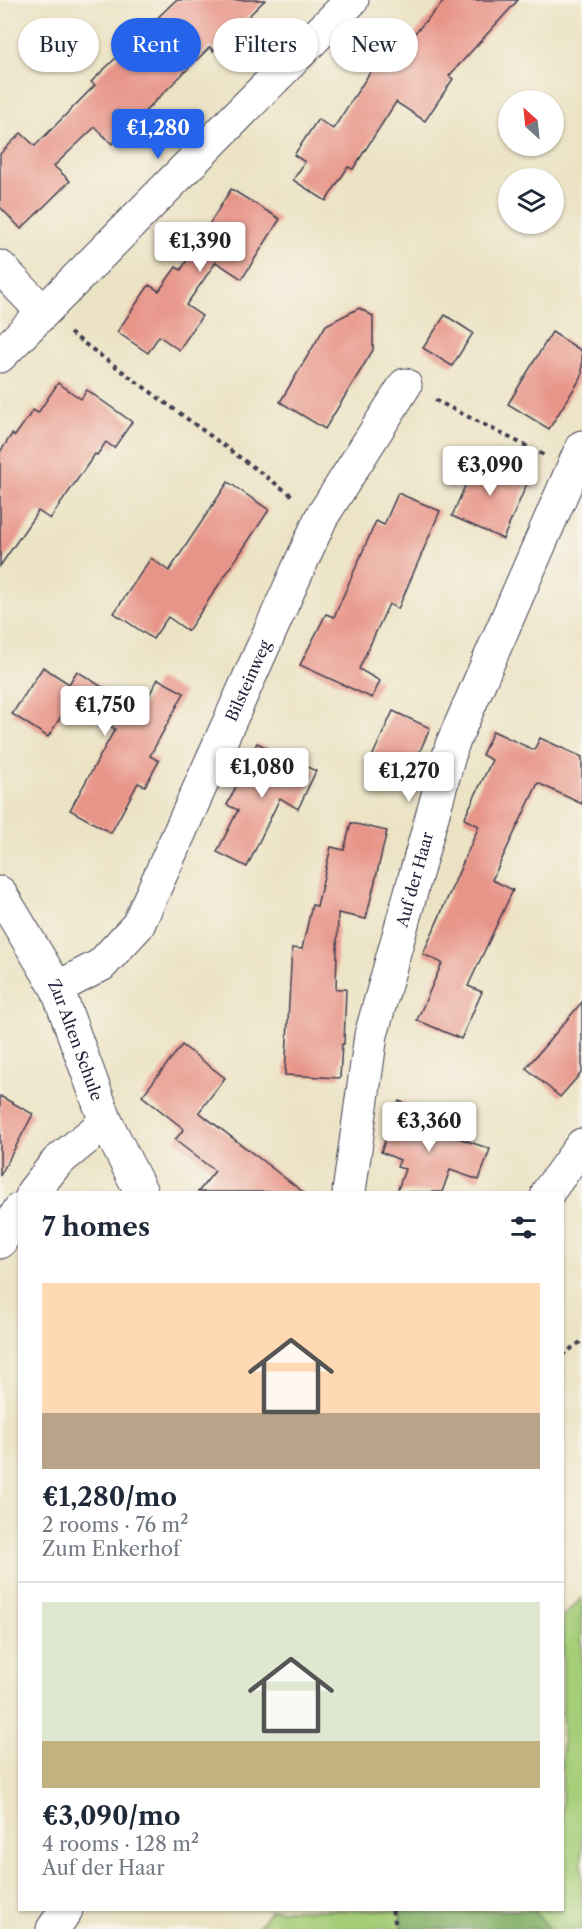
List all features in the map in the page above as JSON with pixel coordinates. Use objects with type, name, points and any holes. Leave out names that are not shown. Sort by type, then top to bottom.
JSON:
[{"type":"street","points":[[0,356],[352,0]]},
{"type":"street","points":[[0,267],[43,312]]},
{"type":"street","name":"Bilsteinweg","points":[[57,988],[102,965],[138,925],[321,518],[405,385]]},
{"type":"street","name":"Auf der Haar","points":[[349,1191],[371,1035],[452,745],[577,458]]},
{"type":"street","name":"Zur Alten Schule","points":[[0,892],[57,988],[106,1122],[140,1191]]},
{"type":"street","points":[[34,1191],[57,1162],[106,1122]]},
{"type":"street","points":[[549,1191],[582,1145]]},
{"type":"street","points":[[0,1242],[18,1212]]},
{"type":"street","points":[[53,1929],[65,1911]]},
{"type":"path","points":[[43,312],[321,518]]},
{"type":"path","points":[[405,385],[577,458]]},
{"type":"path","points":[[564,1354],[582,1341]]},
{"type":"path","points":[[392,1911],[397,1929]]},
{"type":"green space","points":[[582,1598],[582,1929],[550,1929],[534,1911],[564,1911],[564,1615]]},
{"type":"green space","points":[[270,1911],[400,1911],[403,1929],[256,1929]]},
{"type":"green space","points":[[400,1911],[534,1911],[550,1929],[403,1929]]},
{"type":"building","points":[[176,0],[265,0],[247,18],[213,18],[213,51],[210,47],[201,56],[201,18],[157,18]]},
{"type":"building","points":[[445,0],[518,0],[449,76],[453,79],[425,121],[396,102],[353,169],[348,167],[326,201],[293,180],[305,162],[294,155],[318,119],[333,129],[370,72],[418,72],[418,30]]},
{"type":"building","points":[[111,63],[111,72],[185,72],[112,144],[95,127],[54,166],[70,181],[21,229],[0,207],[0,154],[21,133],[35,146],[95,85],[91,82]]},
{"type":"building","points":[[231,189],[280,219],[242,279],[216,262],[186,305],[202,316],[179,350],[159,336],[148,353],[117,332],[149,285],[159,291],[176,267],[181,270]]},
{"type":"building","points":[[359,308],[373,316],[373,350],[325,429],[280,402],[326,325]]},
{"type":"building","points":[[445,315],[473,333],[452,366],[423,348]]},
{"type":"building","points":[[552,332],[582,351],[582,376],[549,429],[508,404]]},
{"type":"building","points":[[58,383],[81,399],[87,390],[132,422],[114,448],[106,442],[97,455],[95,454],[50,519],[38,511],[0,566],[0,452],[12,434],[15,436],[33,410],[38,413]]},
{"type":"building","points":[[478,456],[529,479],[503,539],[452,516]]},
{"type":"building","points":[[228,482],[269,510],[188,631],[168,617],[153,639],[114,613],[151,558],[169,571]]},
{"type":"building","points":[[398,493],[440,511],[398,609],[389,604],[359,669],[380,681],[372,698],[300,665],[326,614],[334,617],[376,521],[384,525]]},
{"type":"building","points":[[43,667],[69,684],[77,671],[140,711],[158,679],[184,693],[150,756],[159,761],[145,786],[138,783],[111,833],[70,810],[115,729],[71,701],[48,737],[12,714]]},
{"type":"building","points":[[393,711],[430,728],[409,776],[371,759]]},
{"type":"building","points":[[493,731],[534,750],[540,738],[582,757],[582,804],[538,783],[492,880],[513,890],[468,986],[482,992],[461,1039],[417,1020],[442,963],[423,954],[479,826],[464,819],[492,760],[482,755]]},
{"type":"building","points":[[257,743],[316,771],[298,809],[280,798],[247,867],[217,852],[238,810],[227,805]]},
{"type":"building","points":[[351,823],[387,831],[366,919],[338,913],[336,989],[346,989],[340,1078],[285,1075],[292,948],[302,949],[312,905],[317,906],[331,847],[344,850]]},
{"type":"building","points":[[582,1002],[582,1072],[560,1097],[526,1068]]},
{"type":"building","points":[[182,1045],[225,1078],[199,1112],[302,1191],[199,1191],[215,1171],[175,1140],[184,1129],[142,1096]]},
{"type":"building","points":[[0,1096],[33,1114],[0,1176]]},
{"type":"building","points":[[399,1101],[426,1111],[421,1125],[490,1149],[479,1180],[450,1170],[442,1191],[397,1191],[405,1169],[397,1167],[400,1160],[381,1152]]}]
